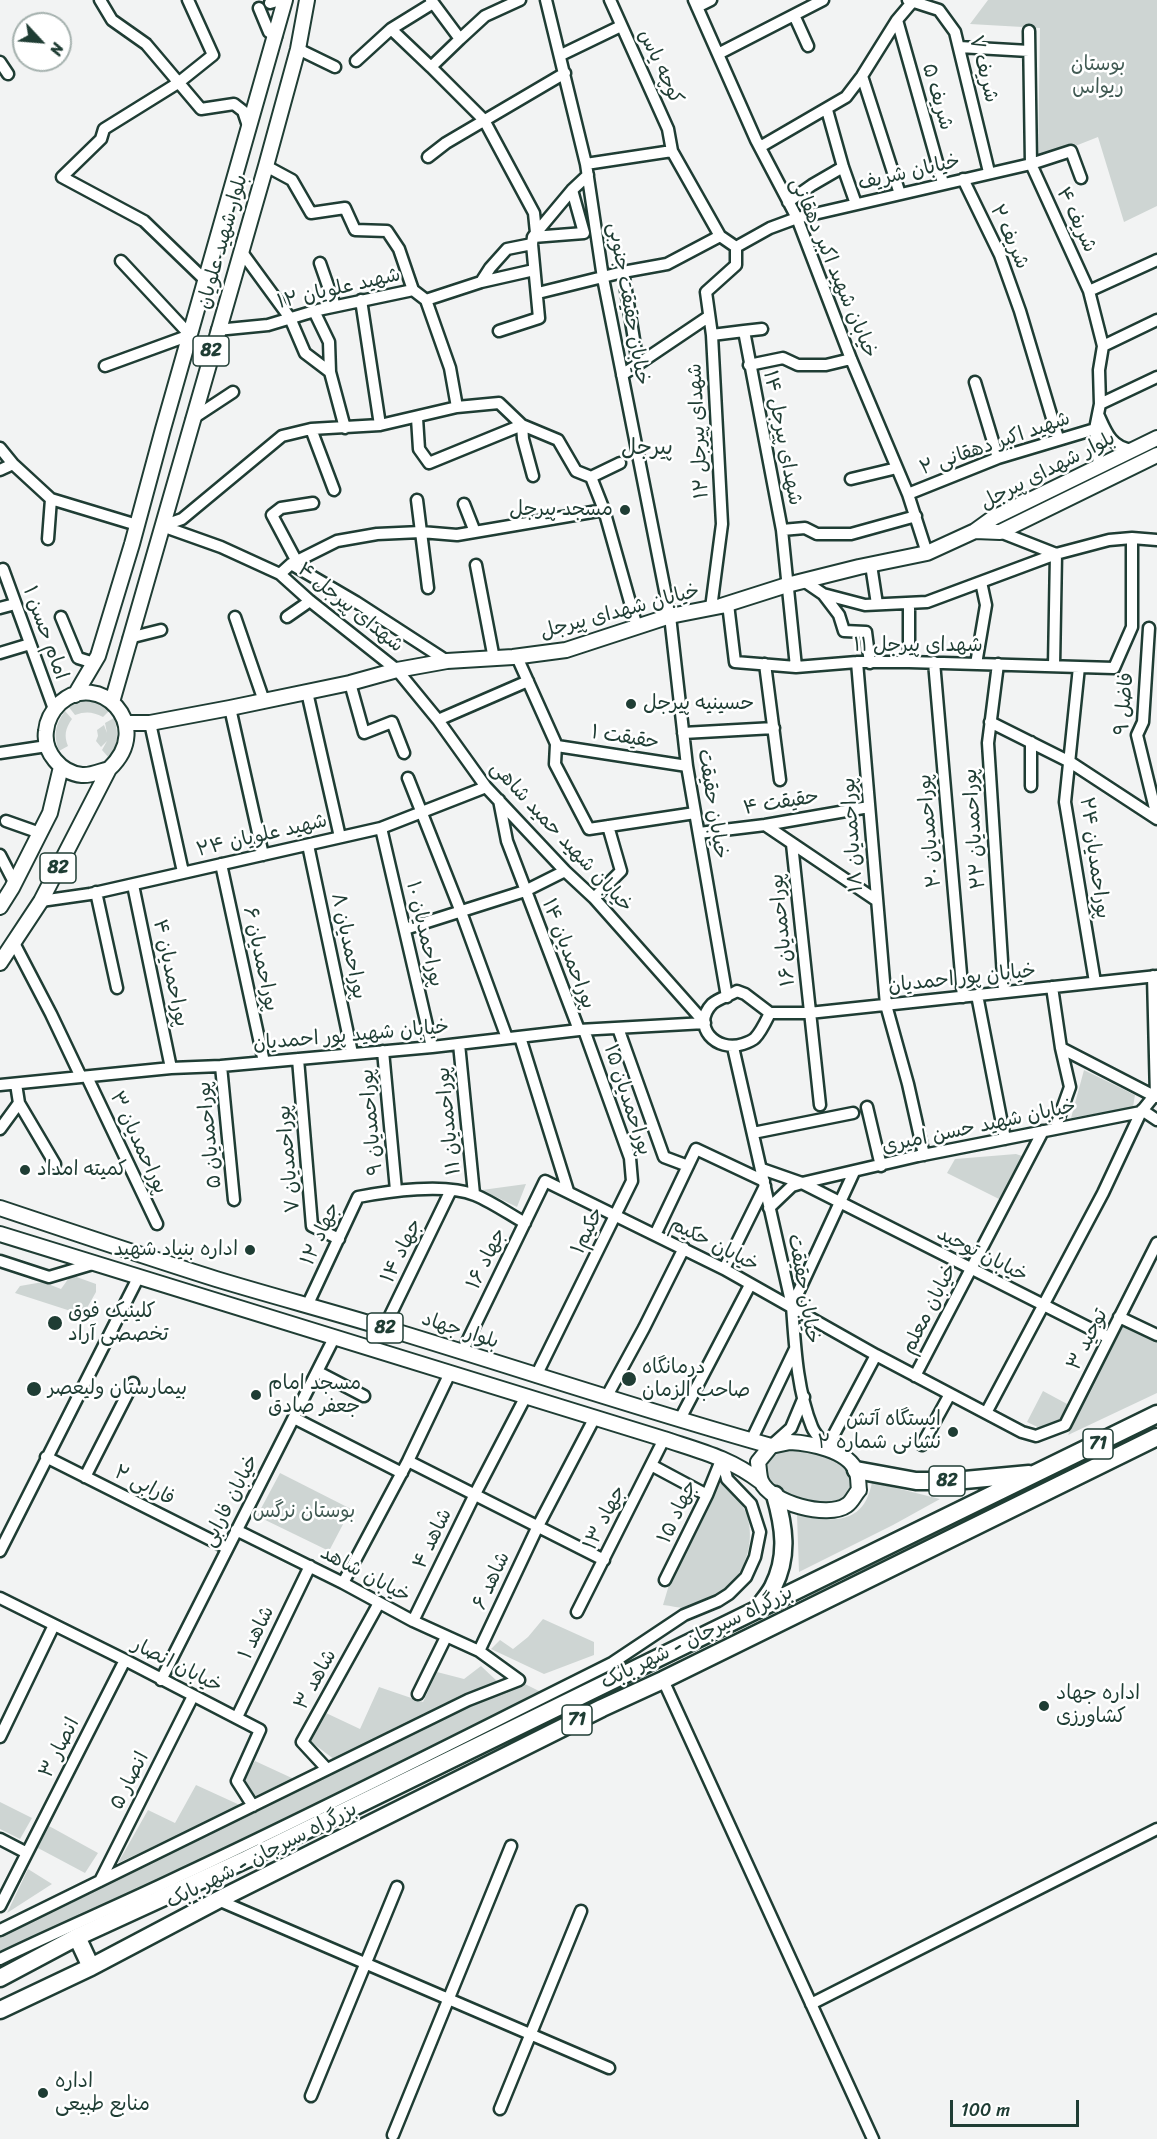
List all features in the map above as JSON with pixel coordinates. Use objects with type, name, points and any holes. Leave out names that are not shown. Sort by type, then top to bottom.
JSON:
[{"type":"highway","name":"بزرگراه سیرجان - شهر بابک","points":[[0,1978],[77,1937],[247,1859],[1157,1414]]},
{"type":"highway","name":"بزرگراه سیرجان - شهر بابک","points":[[0,2010],[91,1967],[218,1900],[602,1708],[1157,1437]]},
{"type":"highway","name":"82","points":[[856,1470],[916,1481],[1038,1473]]},
{"type":"highway","points":[[756,1612],[774,1586],[783,1557],[783,1525],[775,1495]]},
{"type":"highway","points":[[77,1937],[91,1967]]},
{"type":"main road","name":"بلوار شهید علویان","points":[[112,702],[217,330],[266,166],[298,50],[308,0]]},
{"type":"main road","name":"بلوار شهید علویان","points":[[75,695],[98,656],[137,525],[276,37],[274,3]]},
{"type":"main road","points":[[220,228],[246,234]]},
{"type":"main road","points":[[163,429],[189,435]]},
{"type":"main road","name":"بلوار شهدای پیرجل","points":[[975,531],[993,518],[1157,438]]},
{"type":"main road","name":"بلوار شهدای پیرجل","points":[[975,531],[1000,532],[1157,455]]},
{"type":"main road","name":"خیابان شهدای پیرجل","points":[[126,723],[150,723],[230,708],[447,661],[517,657],[566,650],[670,616],[728,604],[804,580],[927,553],[975,531]]},
{"type":"main road","points":[[75,695],[94,694],[112,702],[126,723]]},
{"type":"main road","name":"82","points":[[54,709],[63,700],[75,695]]},
{"type":"main road","points":[[54,709],[45,733],[52,757],[61,767],[84,776],[109,768]]},
{"type":"main road","name":"82","points":[[0,963],[41,901],[109,768],[118,760],[127,736],[126,723]]},
{"type":"main road","name":"82","points":[[0,907],[15,884],[50,813],[61,767]]},
{"type":"main road","name":"بلوار جهاد","points":[[0,1208],[215,1278],[771,1446]]},
{"type":"main road","name":"82","points":[[0,1234],[722,1458],[743,1468],[775,1495],[788,1502],[813,1509],[828,1510],[846,1506],[859,1490],[856,1470],[843,1457],[805,1443],[789,1442],[771,1446]]},
{"type":"main road","points":[[207,1298],[215,1278]]},
{"type":"main road","points":[[761,1482],[758,1462],[771,1446]]},
{"type":"street","points":[[100,0],[112,20],[146,44],[201,109],[234,104],[243,111],[249,130]]},
{"type":"street","points":[[188,0],[213,55],[178,82],[104,129],[101,140],[62,177],[144,221],[205,280]]},
{"type":"street","points":[[431,67],[485,16],[520,0]]},
{"type":"street","name":"خیابان حقیقت جنوبی","points":[[546,0],[587,169],[603,278],[670,616]]},
{"type":"street","name":"کوچه یاس","points":[[610,0],[669,129],[672,151],[720,236]]},
{"type":"street","points":[[696,3],[711,0]]},
{"type":"street","points":[[718,54],[823,0]]},
{"type":"street","points":[[356,61],[391,30],[432,1],[460,39]]},
{"type":"street","points":[[760,147],[846,97],[911,1]]},
{"type":"street","name":"شریف ۷","points":[[911,1],[939,10],[955,32],[989,172]]},
{"type":"street","points":[[274,3],[269,32],[276,37]]},
{"type":"street","name":"خیابان شهید اکبر دهقانی","points":[[696,3],[760,147],[797,218],[851,359],[908,494],[927,553]]},
{"type":"street","points":[[794,15],[808,46]]},
{"type":"street","name":"شریف ۵","points":[[897,20],[943,183]]},
{"type":"street","points":[[561,55],[621,26]]},
{"type":"street","points":[[391,30],[484,120],[534,213],[534,270],[539,318],[499,331]]},
{"type":"street","points":[[1029,31],[1030,164]]},
{"type":"street","points":[[959,47],[1029,51]]},
{"type":"street","points":[[298,50],[335,67]]},
{"type":"street","points":[[0,62],[8,74]]},
{"type":"street","points":[[428,157],[446,143],[565,73]]},
{"type":"street","points":[[862,76],[900,194]]},
{"type":"street","points":[[827,110],[856,204]]},
{"type":"street","points":[[534,238],[587,169],[672,151]]},
{"type":"street","name":"خیابان شریف","points":[[736,247],[770,228],[797,218],[1030,164],[1071,151],[1081,178]]},
{"type":"street","name":"شریف ۴","points":[[1030,164],[1089,291],[1103,346]]},
{"type":"street","points":[[266,166],[292,180],[311,213],[345,208],[356,231],[387,231],[399,249],[413,290]]},
{"type":"street","points":[[788,202],[812,184],[843,167]]},
{"type":"street","name":"شریف ۲","points":[[963,178],[1000,255],[1020,312],[1058,438]]},
{"type":"street","points":[[481,282],[507,249],[534,238],[584,232],[572,190]]},
{"type":"street","points":[[537,293],[667,264],[720,236],[736,247]]},
{"type":"street","name":"شهدای پیرجل ۱۲","points":[[711,608],[722,524],[712,335],[706,292],[736,266],[736,247]]},
{"type":"street","points":[[241,251],[290,318],[305,353],[330,372]]},
{"type":"street","points":[[1089,291],[1157,260]]},
{"type":"street","points":[[105,366],[190,335],[121,261]]},
{"type":"street","points":[[320,263],[335,306]]},
{"type":"street","name":"شهید علویان ۱۲","points":[[217,330],[268,325],[314,310],[413,290],[426,300],[481,282],[534,270]]},
{"type":"street","points":[[623,272],[638,364]]},
{"type":"street","points":[[361,300],[380,425]]},
{"type":"street","points":[[426,300],[450,368],[457,407]]},
{"type":"street","points":[[314,310],[329,342],[330,372],[345,428]]},
{"type":"street","points":[[622,375],[708,317]]},
{"type":"street","points":[[1099,466],[1095,429],[1099,409],[1099,370],[1103,346],[1157,320]]},
{"type":"street","points":[[712,335],[762,329]]},
{"type":"street","name":"شهدای پیرجل ۱۴","points":[[744,331],[782,530],[796,667]]},
{"type":"street","points":[[749,365],[783,358],[798,365],[826,365],[851,359]]},
{"type":"street","points":[[1099,409],[1157,377]]},
{"type":"street","points":[[975,382],[998,458]]},
{"type":"street","points":[[192,419],[233,392]]},
{"type":"street","points":[[162,526],[182,519],[282,436],[311,429],[380,425],[457,407],[500,403],[522,425],[558,440],[576,471],[591,477],[604,510],[637,627]]},
{"type":"street","points":[[1099,409],[1110,440],[1118,446],[1132,450]]},
{"type":"street","points":[[417,418],[419,448],[429,463],[522,425]]},
{"type":"street","points":[[522,425],[523,439],[533,476]]},
{"type":"street","points":[[311,429],[334,490]]},
{"type":"street","name":"شهید اکبر دهقانی ۲","points":[[908,494],[998,458],[1058,438],[1095,429]]},
{"type":"street","points":[[0,448],[13,464],[51,499],[137,525]]},
{"type":"street","points":[[591,477],[620,463]]},
{"type":"street","points":[[0,470],[13,464]]},
{"type":"street","points":[[851,479],[897,468]]},
{"type":"street","points":[[48,539],[51,499]]},
{"type":"street","points":[[417,500],[428,588]]},
{"type":"street","points":[[313,502],[281,508],[272,515],[294,563],[447,661]]},
{"type":"street","points":[[464,504],[475,532]]},
{"type":"street","points":[[279,574],[294,563],[337,541],[377,534],[421,532],[457,535],[604,510]]},
{"type":"street","points":[[782,530],[805,528],[818,534],[851,534],[916,516]]},
{"type":"street","name":"شهدای پیرجل ۴","points":[[162,526],[221,547],[279,574],[397,670]]},
{"type":"street","points":[[1000,532],[1056,554]]},
{"type":"street","points":[[1132,538],[1132,627],[1153,628]]},
{"type":"street","points":[[823,594],[865,604],[927,602],[1056,554],[1109,540],[1132,538],[1157,540]]},
{"type":"street","points":[[1054,666],[1056,554]]},
{"type":"street","points":[[476,565],[494,659]]},
{"type":"street","points":[[871,565],[877,604]]},
{"type":"street","name":"امام حسن ۱","points":[[3,569],[54,709]]},
{"type":"street","points":[[804,580],[823,594],[839,615],[844,631],[866,632],[870,663]]},
{"type":"street","points":[[976,664],[986,604],[981,582]]},
{"type":"street","points":[[286,617],[310,601]]},
{"type":"street","points":[[909,603],[909,662]]},
{"type":"street","points":[[0,608],[15,604]]},
{"type":"street","name":"شهدای پیرجل ۱۱","points":[[728,604],[735,662],[796,667],[857,662],[934,662],[1114,668],[1132,627]]},
{"type":"street","name":"خیابان حقیقت","points":[[670,616],[687,766],[727,997]]},
{"type":"street","points":[[62,617],[78,658],[94,663]]},
{"type":"street","points":[[235,617],[264,701]]},
{"type":"street","name":"فاضل ۹","points":[[1153,628],[1143,722],[1137,735],[1157,818]]},
{"type":"street","points":[[129,638],[162,630]]},
{"type":"street","points":[[0,653],[30,644]]},
{"type":"street","points":[[517,657],[557,745],[555,764],[589,829],[695,813]]},
{"type":"street","name":"پوراحمدیان ۱۸","points":[[857,662],[886,1005],[908,1084],[924,1155]]},
{"type":"street","name":"پوراحمدیان ۲۰","points":[[934,662],[963,996]]},
{"type":"street","points":[[765,664],[780,780]]},
{"type":"street","name":"پوراحمدیان ۲۲","points":[[998,664],[988,743],[1004,992]]},
{"type":"street","name":"پوراحمدیان ۲۴","points":[[1079,667],[1065,802],[1095,982]]},
{"type":"street","name":"خیابان شهید حمید شاهی","points":[[397,670],[438,720],[486,788],[594,898],[705,1023]]},
{"type":"street","points":[[438,720],[528,681]]},
{"type":"street","points":[[350,683],[364,733],[392,722],[404,753]]},
{"type":"street","points":[[307,692],[340,837]]},
{"type":"street","points":[[230,708],[263,855]]},
{"type":"street","points":[[990,722],[1070,762],[1157,818]]},
{"type":"street","points":[[150,723],[183,872]]},
{"type":"street","points":[[683,734],[774,728]]},
{"type":"street","points":[[1030,742],[1030,786]]},
{"type":"street","name":"حقیقت ۱","points":[[557,745],[687,766]]},
{"type":"street","points":[[0,753],[47,746]]},
{"type":"street","points":[[408,778],[461,912],[507,1038]]},
{"type":"street","name":"شهید علویان ۲۴","points":[[41,901],[133,885],[381,828],[486,788]]},
{"type":"street","name":"پوراحمدیان ۱۴","points":[[499,800],[507,841],[525,891],[582,1030]]},
{"type":"street","name":"حقیقت ۴","points":[[699,834],[869,807]]},
{"type":"street","points":[[6,821],[40,833]]},
{"type":"street","points":[[765,825],[876,900]]},
{"type":"street","points":[[594,898],[621,871],[608,826]]},
{"type":"street","name":"پوراحمدیان ۱۰","points":[[381,828],[432,1047]]},
{"type":"street","name":"پوراحمدیان ۱۶","points":[[792,844],[820,1105]]},
{"type":"street","name":"پوراحمدیان ۸","points":[[308,846],[352,1053]]},
{"type":"street","points":[[0,855],[15,884]]},
{"type":"street","name":"پوراحمدیان ۶","points":[[221,864],[264,1062]]},
{"type":"street","points":[[405,929],[525,891],[565,871]]},
{"type":"street","name":"پوراحمدیان ۴","points":[[133,885],[171,1068]]},
{"type":"street","points":[[96,892],[117,988]]},
{"type":"street","name":"پوراحمدیان ۳","points":[[14,943],[84,1077],[156,1224]]},
{"type":"street","points":[[986,1413],[1103,1193],[1141,1111],[1156,1096],[1153,1035],[1155,976]]},
{"type":"street","name":"خیابان پور احمدیان","points":[[770,1013],[809,1013],[1155,976]]},
{"type":"street","points":[[1052,987],[1061,1048],[1070,1087],[1055,1129]]},
{"type":"street","points":[[737,991],[745,994],[770,1013],[754,1039],[733,1047],[718,1044],[712,1039],[705,1023],[708,1009],[713,1003],[737,991]]},
{"type":"street","points":[[977,995],[1005,1139]]},
{"type":"street","name":"خیابان شهید پور احمدیان","points":[[0,1085],[171,1068],[221,1066],[432,1047],[582,1030],[705,1023]]},
{"type":"street","points":[[618,1029],[664,1157],[687,1166]]},
{"type":"street","name":"پوراحمدیان ۱۵","points":[[582,1030],[630,1158],[632,1181]]},
{"type":"street","points":[[520,1037],[568,1191]]},
{"type":"street","name":"پوراحمدیان ۱۱","points":[[459,1044],[474,1194]]},
{"type":"street","name":"خیابان حقیقت","points":[[733,1047],[792,1306],[795,1348],[812,1430],[829,1450]]},
{"type":"street","points":[[1061,1048],[1156,1096]]},
{"type":"street","name":"پوراحمدیان ۹","points":[[383,1051],[396,1190]]},
{"type":"street","name":"پوراحمدیان ۷","points":[[298,1059],[312,1226],[339,1239]]},
{"type":"street","name":"پوراحمدیان ۵","points":[[221,1066],[234,1200]]},
{"type":"street","points":[[16,1084],[19,1102],[55,1164]]},
{"type":"street","points":[[0,1129],[19,1102]]},
{"type":"street","points":[[867,1107],[881,1166]]},
{"type":"street","points":[[1141,1111],[1157,1120]]},
{"type":"street","name":"خیابان شهید حسن امیری","points":[[802,1183],[924,1155],[1141,1111]]},
{"type":"street","points":[[753,1133],[853,1113]]},
{"type":"street","name":"خیابان معلم","points":[[915,1376],[1042,1131]]},
{"type":"street","points":[[655,1235],[696,1149],[764,1183],[724,1269]]},
{"type":"street","name":"خیابان توحید","points":[[762,1168],[802,1183],[1109,1338]]},
{"type":"street","points":[[792,1306],[854,1172]]},
{"type":"street","name":"خیابان حکیم","points":[[545,1181],[684,1248],[915,1376],[1022,1432],[1036,1436]]},
{"type":"street","name":"جهاد ۱۶","points":[[462,1352],[545,1181]]},
{"type":"street","name":"حکیم۱","points":[[536,1376],[632,1181]]},
{"type":"street","points":[[769,1208],[791,1187],[802,1183]]},
{"type":"street","name":"جهاد ۱۲","points":[[307,1306],[358,1197],[396,1190],[452,1190],[474,1194],[525,1223]]},
{"type":"street","name":"جهاد ۱۴","points":[[384,1328],[452,1190]]},
{"type":"street","name":"توحید ۳","points":[[1036,1436],[1065,1425],[1157,1243]]},
{"type":"street","points":[[607,1396],[684,1248]]},
{"type":"street","points":[[0,1261],[49,1277],[96,1263]]},
{"type":"street","points":[[0,1551],[138,1278]]},
{"type":"street","points":[[680,1419],[750,1285]]},
{"type":"street","points":[[1119,1317],[1157,1335]]},
{"type":"street","name":"خیابان فارابی","points":[[161,1680],[334,1338]]},
{"type":"street","points":[[751,1441],[795,1348]]},
{"type":"street","points":[[829,1450],[832,1438],[876,1355]]},
{"type":"street","points":[[318,1372],[364,1396]]},
{"type":"street","points":[[343,1583],[402,1473],[450,1373]]},
{"type":"street","points":[[85,1476],[133,1383]]},
{"type":"street","points":[[922,1445],[950,1394]]},
{"type":"street","name":"شاهد ۴","points":[[413,1621],[526,1396]]},
{"type":"street","points":[[771,1446],[791,1428],[804,1396]]},
{"type":"street","points":[[294,1418],[402,1473]]},
{"type":"street","name":"شاهد ۶","points":[[479,1651],[538,1526],[594,1419]]},
{"type":"street","name":"جهاد ۱۳","points":[[577,1612],[664,1439]]},
{"type":"street","name":"فارابی ۲","points":[[46,1457],[227,1548]]},
{"type":"street","points":[[0,1959],[314,1812],[612,1663],[684,1615],[729,1594],[746,1577],[760,1532],[751,1504],[727,1479],[722,1458]]},
{"type":"street","name":"جهاد ۱۵","points":[[665,1580],[707,1495],[722,1458]]},
{"type":"street","points":[[408,1461],[604,1560]]},
{"type":"street","points":[[651,1465],[707,1495]]},
{"type":"street","name":"خیابان شاهد","points":[[236,1530],[310,1566],[413,1621],[479,1651],[519,1680],[468,1700],[327,1769]]},
{"type":"street","name":"شاهد ۱","points":[[237,1717],[310,1566]]},
{"type":"street","name":"خیابان انصار","points":[[0,1598],[260,1730],[237,1781],[253,1806]]},
{"type":"street","name":"شاهد ۳","points":[[327,1769],[302,1742],[379,1603]]},
{"type":"street","points":[[0,1737],[54,1625]]},
{"type":"street","points":[[418,1694],[446,1636]]},
{"type":"street","name":"انصار ۳","points":[[0,1906],[126,1660]]},
{"type":"street","points":[[663,1680],[873,2139]]},
{"type":"street","name":"انصار ۵","points":[[100,1881],[193,1696]]},
{"type":"street","points":[[0,1930],[327,1769]]},
{"type":"street","points":[[811,2004],[1157,1829]]},
{"type":"street","points":[[0,1839],[27,1853]]},
{"type":"street","points":[[393,2135],[511,1846]]},
{"type":"street","points":[[311,2096],[397,1887]]},
{"type":"street","points":[[218,1900],[609,2068]]},
{"type":"street","points":[[500,2109],[581,1911]]},
{"type":"green space","name":"بوستان ریواس","points":[[988,0],[1157,0],[1157,206],[1124,222],[1098,137],[1065,150],[1038,156],[1040,28],[970,24]]},
{"type":"green space","points":[[80,701],[96,702],[110,710],[103,717],[89,713],[75,715],[68,706]]},
{"type":"green space","points":[[65,711],[72,719],[66,732],[68,746],[59,751],[56,730]]},
{"type":"green space","points":[[114,718],[117,738],[109,758],[102,750],[107,741],[101,747],[96,741],[97,730],[104,725],[107,733],[105,723]]},
{"type":"green space","points":[[1084,1070],[1135,1095],[1133,1107],[1071,1118]]},
{"type":"green space","points":[[1016,1154],[1022,1156],[1001,1200],[947,1173],[955,1159]]},
{"type":"green space","points":[[526,1184],[517,1207],[482,1190]]},
{"type":"green space","points":[[71,1275],[96,1284],[96,1292],[83,1315],[15,1293],[20,1286],[43,1282],[61,1289]]},
{"type":"green space","points":[[1121,1322],[1157,1338],[1157,1393],[1068,1435]]},
{"type":"green space","points":[[1043,1391],[1069,1405],[1054,1435],[1027,1422]]},
{"type":"green space","points":[[804,1446],[827,1454],[839,1462],[853,1480],[848,1495],[835,1505],[805,1503],[781,1494],[765,1473],[770,1459],[778,1452]]},
{"type":"green space","name":"بوستان نرگس","points":[[280,1473],[351,1509],[329,1551],[257,1516]]},
{"type":"green space","points":[[720,1478],[740,1502],[749,1526],[750,1541],[740,1571],[720,1596],[706,1604],[691,1608],[663,1605],[671,1578]]},
{"type":"green space","points":[[872,1482],[940,1499],[799,1572],[797,1515],[822,1519],[845,1518],[862,1507]]},
{"type":"green space","points":[[543,1619],[594,1642],[594,1655],[544,1674],[491,1649],[500,1640],[513,1649],[528,1637]]},
{"type":"green space","points":[[481,1666],[498,1682],[335,1760],[310,1741],[326,1713],[360,1729],[379,1687],[423,1702],[437,1672],[464,1679]]},
{"type":"green space","points":[[519,1681],[547,1695],[0,1959],[0,1930]]},
{"type":"green space","points":[[255,1761],[294,1779],[253,1797],[243,1780]]},
{"type":"green space","points":[[196,1785],[242,1806],[118,1863],[148,1810],[175,1823]]},
{"type":"green space","points":[[0,1802],[32,1818],[20,1839],[0,1829]]},
{"type":"green space","points":[[49,1826],[98,1853],[85,1873],[38,1848]]},
{"type":"green space","points":[[28,1869],[52,1884],[7,1913]]},
{"type":"place","name":"مسجد پیرجل","points":[[625,510]]},
{"type":"place","name":"حسینیه پیرجل","points":[[631,704]]},
{"type":"place","name":"کمیته امداد","points":[[25,1170]]},
{"type":"place","name":"اداره بنیاد شهید","points":[[250,1250]]},
{"type":"place","name":"کلینیک فوق تخصصی آراد","points":[[55,1323]]},
{"type":"place","name":"درمانگاه صاحب الزمان","points":[[629,1379]]},
{"type":"place","name":"بیمارستان ولیعصر","points":[[34,1389]]},
{"type":"place","name":"مسجد امام جعفر صادق","points":[[256,1395]]},
{"type":"place","name":"ایستگاه آتش نشانی شماره ۲","points":[[953,1432]]},
{"type":"place","name":"اداره جهاد کشاورزی","points":[[1044,1706]]},
{"type":"place","name":"اداره منابع طبیعی","points":[[43,2093]]},
{"type":"district","name":"پیرجل","points":[[647,448]]}]
